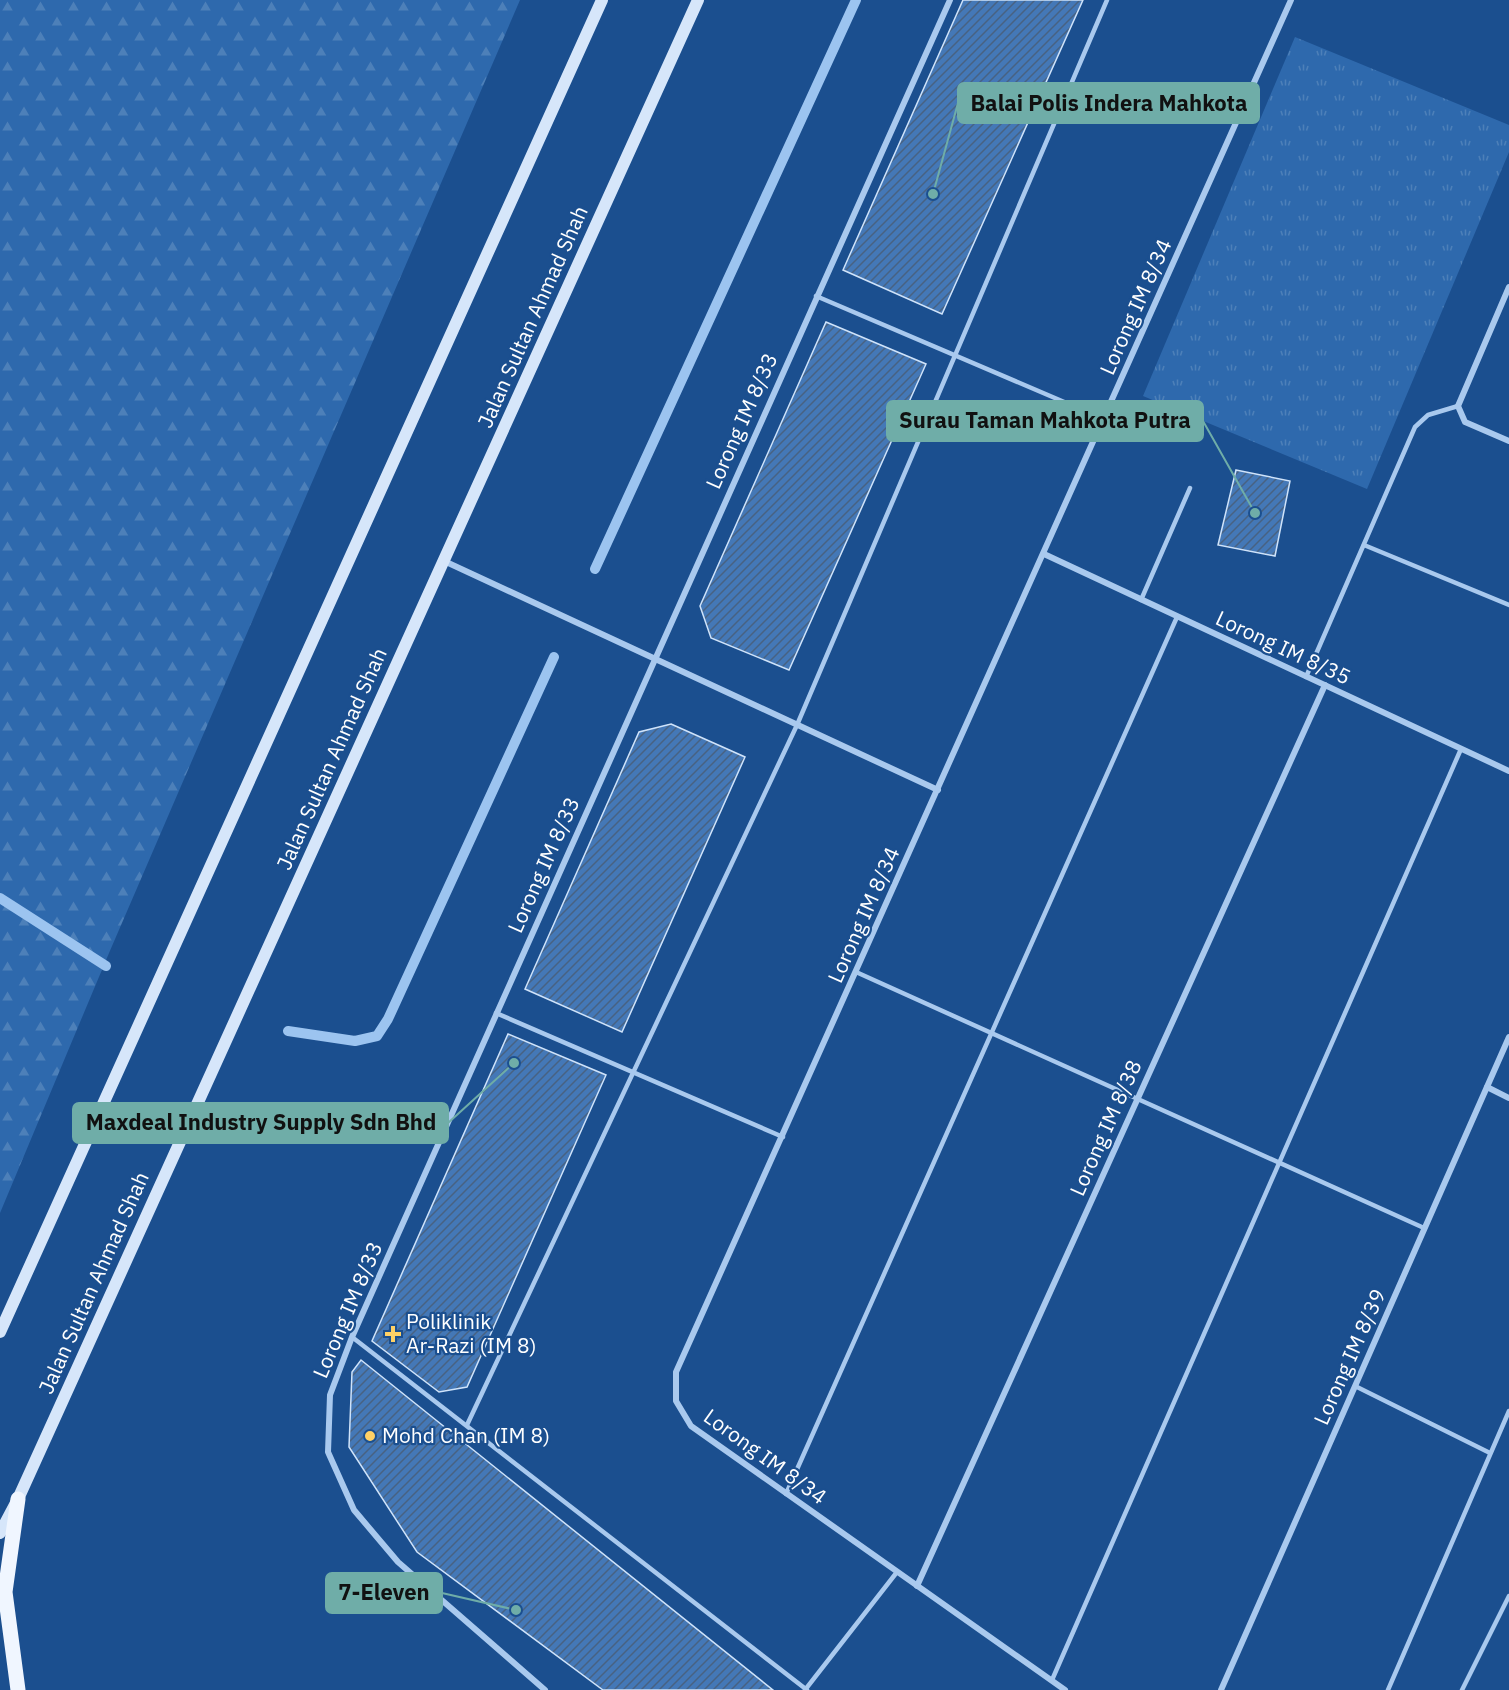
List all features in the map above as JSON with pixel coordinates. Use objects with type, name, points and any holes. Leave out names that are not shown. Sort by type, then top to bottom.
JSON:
[{"type":"main road","points":[[0,1332],[602,0]]},
{"type":"main road","name":"Jalan Sultan Ahmad Shah","points":[[0,1533],[18,1498],[698,0]]},
{"type":"main road","points":[[18,1498],[5,1592],[18,1690]]},
{"type":"street","name":"Lorong IM 8/33","points":[[545,1690],[398,1562],[354,1510],[327,1452],[330,1395],[341,1362],[496,1013],[950,0]]},
{"type":"street","name":"Lorong IM 8/34","points":[[1065,1690],[691,1426],[676,1401],[676,1372],[1291,0]]},
{"type":"street","points":[[1509,287],[1458,406],[1465,422],[1509,441]]},
{"type":"street","name":"Lorong IM 8/35","points":[[1044,554],[1509,771]]},
{"type":"street","points":[[444,561],[938,790]]},
{"type":"street","name":"Lorong IM 8/38","points":[[917,1586],[1325,685]]},
{"type":"street","name":"Lorong IM 8/39","points":[[1221,1690],[1509,1036]]},
{"type":"street","points":[[1487,1087],[1509,1098]]},
{"type":"lane","points":[[467,1425],[797,725],[1107,0]]},
{"type":"lane","points":[[816,296],[1104,419]]},
{"type":"lane","points":[[1306,677],[1415,427],[1428,415],[1458,406]]},
{"type":"lane","points":[[1141,600],[1190,488]]},
{"type":"lane","points":[[1364,545],[1509,604]]},
{"type":"lane","points":[[786,1494],[1178,617]]},
{"type":"lane","points":[[1052,1680],[1461,749]]},
{"type":"lane","points":[[856,972],[1424,1228]]},
{"type":"lane","points":[[496,1013],[783,1137]]},
{"type":"lane","points":[[352,1337],[806,1690],[897,1572]]},
{"type":"lane","points":[[1355,1386],[1490,1453]]},
{"type":"lane","points":[[1388,1690],[1509,1411]]},
{"type":"lane","points":[[1462,1690],[1509,1596]]},
{"type":"green space","points":[[0,0],[520,0],[109,953],[0,1213]]},
{"type":"green space","points":[[1295,37],[1509,125],[1509,152],[1367,489],[1143,396]]},
{"type":"building","points":[[963,0],[1083,0],[942,314],[843,270]]},
{"type":"building","points":[[826,322],[926,364],[789,670],[711,638],[700,606]]},
{"type":"building","points":[[1236,470],[1290,481],[1275,556],[1218,545]]},
{"type":"building","points":[[671,724],[745,757],[622,1032],[525,989],[639,732]]},
{"type":"building","points":[[508,1034],[606,1075],[467,1387],[439,1392],[372,1341]]},
{"type":"building","points":[[361,1360],[773,1690],[603,1690],[417,1552],[349,1447],[352,1372]]},
{"type":"waterway","points":[[595,569],[856,0]]},
{"type":"waterway","points":[[288,1031],[355,1041],[377,1036],[388,1019],[554,657]]},
{"type":"waterway","points":[[0,898],[106,966]]},
{"type":"place","name":"Balai Polis Indera Mahkota","points":[[933,194]]},
{"type":"place","name":"Surau Taman Mahkota Putra","points":[[1255,513]]},
{"type":"place","name":"Maxdeal Industry Supply Sdn Bhd","points":[[514,1063]]},
{"type":"place","name":"Poliklinik Ar-Razi (IM 8)","points":[[393,1334]]},
{"type":"place","name":"Mohd Chan (IM 8)","points":[[370,1436]]},
{"type":"place","name":"7-Eleven","points":[[516,1610]]}]
